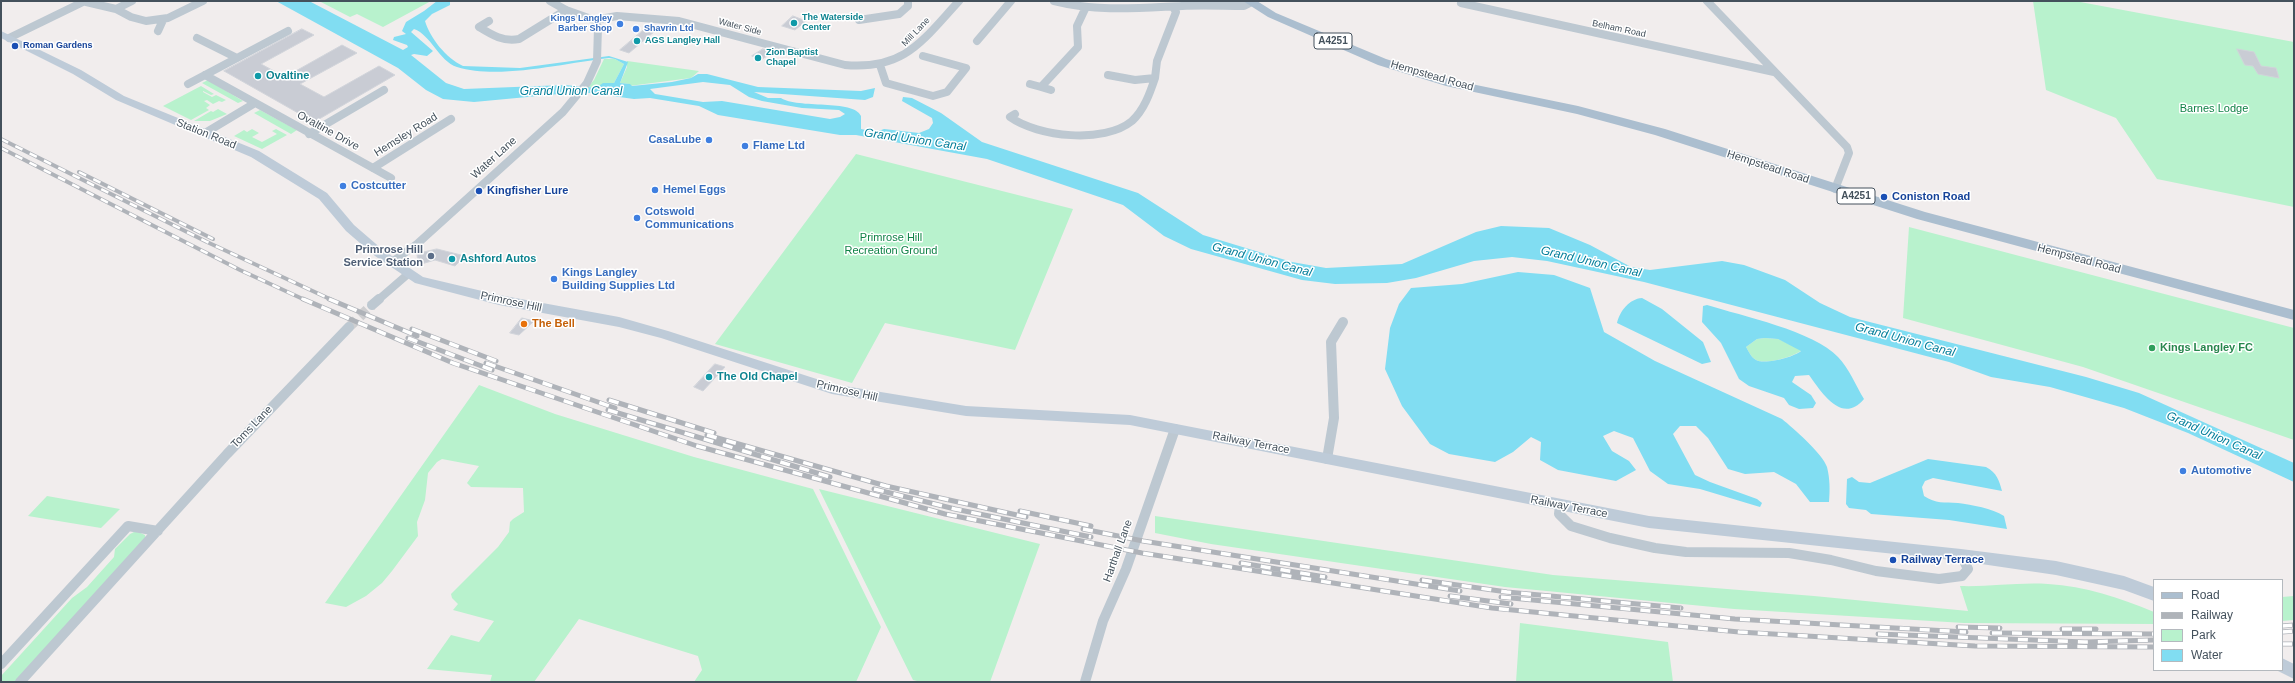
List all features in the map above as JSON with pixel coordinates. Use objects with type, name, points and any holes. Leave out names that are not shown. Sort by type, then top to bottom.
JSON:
[{"type":"main road","name":"Hempstead Road","points":[[1250,2],[1272,15],[1394,66],[1450,83],[1578,110],[1660,132],[1835,189],[1970,230],[2294,316]]},
{"type":"street","points":[[116,9],[132,1]]},
{"type":"street","points":[[4,37],[82,2],[116,9],[137,19],[162,20],[202,1]]},
{"type":"street","points":[[550,1],[566,10],[594,20]]},
{"type":"street","points":[[859,20],[899,14],[908,6],[908,1]]},
{"type":"street","name":"Mill Lane","points":[[880,65],[899,60],[906,55],[959,1]]},
{"type":"street","points":[[977,41],[1011,1]]},
{"type":"street","points":[[1054,1],[1085,9],[1131,10],[1173,7],[1244,6],[1250,2]]},
{"type":"street","points":[[1707,1],[1847,147],[1849,153],[1835,189]]},
{"type":"street","name":"Belham Road","points":[[1461,2],[1774,72]]},
{"type":"street","points":[[1010,117],[1030,129],[1043,132],[1083,134],[1116,128],[1128,124],[1135,117],[1155,78],[1157,61],[1176,12],[1173,7]]},
{"type":"street","points":[[1040,87],[1078,47],[1080,40],[1075,29],[1085,9]]},
{"type":"street","points":[[489,21],[476,25],[500,41],[513,41],[520,39],[566,10]]},
{"type":"street","name":"Water Side","points":[[594,20],[617,16],[679,21],[845,65],[868,67],[880,65]]},
{"type":"street","points":[[158,31],[162,20]]},
{"type":"street","name":"Water Lane","points":[[392,262],[417,244],[576,97],[587,83],[598,58],[598,27],[594,20]]},
{"type":"street","points":[[188,84],[288,31]]},
{"type":"street","name":"Station Road","points":[[4,37],[77,72],[120,98],[255,154],[323,196],[350,228],[392,262]]},
{"type":"street","points":[[196,38],[237,58]]},
{"type":"street","points":[[880,65],[882,76],[886,83],[933,96],[947,92],[969,69],[923,56]]},
{"type":"street","name":"Ovaltine Drive","points":[[205,75],[309,134],[391,178]]},
{"type":"street","points":[[1108,75],[1135,80],[1155,78]]},
{"type":"street","points":[[1030,84],[1051,90]]},
{"type":"street","points":[[309,134],[384,90]]},
{"type":"street","points":[[205,133],[255,103]]},
{"type":"street","name":"Hemsley Road","points":[[373,168],[451,119]]},
{"type":"street","name":"Primrose Hill","points":[[392,262],[419,280],[450,289],[619,322],[656,332],[832,389],[966,411],[1130,420],[1175,429]]},
{"type":"street","points":[[372,305],[408,274]]},
{"type":"street","points":[[1327,459],[1334,418],[1332,342],[1343,322]]},
{"type":"street","name":"Toms Lane","points":[[20,682],[227,454],[348,327]]},
{"type":"street","name":"Railway Terrace","points":[[1175,429],[1649,522],[1961,555],[2056,568],[2124,583],[2153,594]]},
{"type":"street","name":"Harthall Lane","points":[[1085,682],[1103,621],[1126,569],[1175,429]]},
{"type":"street","points":[[1560,505],[1560,514],[1571,526],[1610,538],[1686,552],[1788,553],[1831,560],[1876,571],[1939,579],[1962,576],[1968,568],[1961,555]]},
{"type":"street","points":[[1,664],[128,526],[158,531]]},
{"type":"street","points":[[2283,666],[2294,672]]},
{"type":"green space","points":[[319,1],[431,1],[383,27],[357,14],[350,17]]},
{"type":"green space","name":"Barnes Lodge","points":[[2033,1],[2075,1],[2294,42],[2294,207],[2157,179],[2116,118],[2046,90]]},
{"type":"green space","points":[[604,59],[615,59],[624,64],[614,83],[587,88],[594,80]]},
{"type":"green space","points":[[627,61],[699,71],[691,78],[629,86],[629,84],[620,83],[627,67]]},
{"type":"green space","points":[[208,80],[243,101],[238,103],[202,83]]},
{"type":"green space","points":[[201,86],[214,94],[211,95],[203,92],[212,97],[216,95],[226,100],[213,104],[207,100],[204,101],[210,105],[206,108],[209,110],[191,120],[163,106]]},
{"type":"green space","points":[[218,109],[227,114],[210,121],[194,121],[211,111],[213,112]]},
{"type":"green space","points":[[260,110],[297,130],[291,134],[254,113]]},
{"type":"green space","points":[[252,129],[259,133],[252,137],[262,142],[277,134],[272,131],[276,129],[287,135],[262,149],[234,136],[244,130],[247,132]]},
{"type":"green space","name":"Primrose Hill Recreation Ground","points":[[856,154],[1073,209],[1015,350],[885,323],[852,383],[715,344]]},
{"type":"green space","name":"Kings Langley FC","points":[[1909,227],[2294,328],[2294,440],[2083,367],[1903,318]]},
{"type":"green space","points":[[1757,339],[1778,339],[1802,350],[1779,360],[1766,362],[1756,360],[1751,356],[1746,347]]},
{"type":"green space","points":[[479,385],[555,414],[694,457],[813,489],[881,627],[856,682],[694,682],[702,670],[698,656],[579,619],[534,682],[490,682],[492,675],[427,669],[451,635],[479,642],[494,621],[453,610],[458,604],[452,598],[451,594],[498,547],[509,532],[510,522],[524,512],[523,488],[471,487],[467,483],[479,466],[442,459],[437,462],[428,473],[425,500],[417,522],[418,536],[392,571],[382,583],[366,596],[346,607],[325,603]]},
{"type":"green space","points":[[819,489],[1040,544],[990,682],[921,682],[913,680]]},
{"type":"green space","points":[[47,496],[120,509],[101,528],[28,516]]},
{"type":"green space","points":[[1155,516],[1553,575],[1814,596],[1968,611],[1960,586],[2026,584],[2062,585],[2089,590],[2153,612],[2153,624],[1964,623],[1734,609],[1505,587],[1211,544],[1155,533]]},
{"type":"green space","points":[[136,531],[145,535],[145,539],[139,547],[15,682],[1,682],[1,676],[72,598],[87,587],[114,557],[115,549],[130,534]]},
{"type":"green space","points":[[2294,596],[2294,620],[2283,621],[2283,597]]},
{"type":"green space","points":[[1520,623],[1668,642],[1673,682],[1516,682]]},
{"type":"water","name":"Grand Union Canal","points":[[276,1],[309,1],[403,50],[408,47],[407,45],[393,40],[394,37],[406,34],[402,31],[406,22],[437,1],[450,1],[450,5],[432,14],[425,21],[435,41],[445,53],[463,66],[520,68],[609,56],[628,62],[620,83],[630,84],[632,86],[672,82],[691,78],[698,74],[707,74],[758,87],[861,91],[875,88],[873,97],[865,100],[754,92],[768,98],[781,98],[799,103],[848,108],[856,111],[861,116],[861,129],[876,132],[884,129],[919,133],[929,129],[933,123],[932,118],[902,101],[903,97],[912,98],[941,113],[982,142],[1138,193],[1203,235],[1292,262],[1326,268],[1402,264],[1476,232],[1501,226],[1549,228],[1590,245],[1631,267],[1650,270],[1722,261],[1744,265],[1785,280],[1820,303],[1850,317],[2086,377],[2139,393],[2294,463],[2294,482],[2188,433],[2124,408],[2050,387],[1991,377],[1949,362],[1644,282],[1547,261],[1512,257],[1474,261],[1416,278],[1387,283],[1335,284],[1302,280],[1191,249],[1164,236],[1123,205],[987,159],[856,135],[840,135],[718,115],[699,106],[650,98],[634,99],[590,93],[570,93],[474,102],[443,99],[426,90],[398,68]],"holes":[[[414,29],[420,32],[451,64],[474,71],[512,71],[609,58],[615,59],[624,64],[614,83],[603,83],[596,88],[565,85],[464,89],[446,83],[411,55],[427,56],[433,51],[411,32]],[[703,82],[730,85],[749,97],[762,101],[802,108],[839,110],[845,114],[840,117],[830,119],[722,101],[703,102],[655,94],[650,89]]]},
{"type":"water","points":[[1518,272],[1554,275],[1590,288],[1604,332],[1655,361],[1782,419],[1820,455],[1827,467],[1830,489],[1829,502],[1810,502],[1796,484],[1774,472],[1745,474],[1728,469],[1708,438],[1696,426],[1680,426],[1673,434],[1695,475],[1757,499],[1762,503],[1760,507],[1700,489],[1668,484],[1650,471],[1633,438],[1614,431],[1603,436],[1612,451],[1629,461],[1636,470],[1616,481],[1558,470],[1540,460],[1541,442],[1531,437],[1513,452],[1495,462],[1449,454],[1430,444],[1402,406],[1385,369],[1390,328],[1399,304],[1411,288],[1462,284]]},
{"type":"water","points":[[1642,298],[1662,309],[1703,342],[1711,362],[1702,364],[1617,323],[1620,314],[1629,303]]},
{"type":"water","points":[[1707,305],[1758,319],[1812,339],[1827,348],[1846,366],[1864,399],[1856,406],[1848,409],[1840,408],[1826,397],[1809,375],[1795,376],[1792,382],[1811,395],[1816,403],[1813,408],[1799,409],[1789,405],[1784,398],[1749,386],[1739,379],[1721,343],[1702,322],[1703,306]],"holes":[[[1757,339],[1778,339],[1801,351],[1792,356],[1766,362],[1756,360],[1746,347]]]},
{"type":"water","points":[[1928,459],[1986,467],[1993,472],[1999,480],[2002,491],[1933,478],[1925,481],[1922,487],[1924,496],[1928,499],[1936,501],[1982,507],[1994,511],[2004,516],[2007,529],[1949,520],[1871,514],[1866,510],[1849,508],[1846,504],[1847,479],[1852,477],[1859,482],[1870,483]]},
{"type":"building","name":"The Waterside Center","points":[[793,16],[806,21],[795,30],[782,26]]},
{"type":"building","name":"AGS Langley Hall","points":[[646,28],[655,31],[629,53],[620,50]]},
{"type":"building","name":"Ovaltine","points":[[302,29],[314,35],[261,64],[285,77],[342,45],[357,53],[300,84],[324,97],[379,66],[395,75],[314,122],[224,71]]},
{"type":"building","points":[[763,49],[773,52],[761,60],[752,56]]},
{"type":"building","name":"Barnes Lodge","points":[[2237,49],[2254,52],[2261,66],[2276,68],[2279,78],[2258,74],[2253,66],[2245,65]]},
{"type":"building","points":[[437,249],[465,256],[455,266],[435,260],[418,265],[417,254]]},
{"type":"building","name":"The Bell","points":[[522,318],[534,321],[519,335],[510,333]]},
{"type":"building","name":"The Old Chapel","points":[[715,364],[725,367],[703,391],[694,387]]},
{"type":"tunnel","points":[[349,327],[372,305]]},
{"type":"railway","points":[[1,139],[207,242],[332,300]]},
{"type":"railway","points":[[1,148],[240,270],[305,300]]},
{"type":"railway","points":[[79,172],[213,239]]},
{"type":"railway","points":[[303,299],[453,363],[697,446],[945,514],[1142,553],[1492,608],[1739,632],[1975,646],[2153,647]]},
{"type":"railway","points":[[329,299],[417,336]]},
{"type":"railway","points":[[412,329],[496,361]]},
{"type":"railway","points":[[408,338],[492,370]]},
{"type":"railway","points":[[486,363],[615,408]]},
{"type":"railway","points":[[609,400],[714,433]]},
{"type":"railway","points":[[608,410],[830,477]]},
{"type":"railway","points":[[707,435],[886,486],[1026,517]]},
{"type":"railway","points":[[874,489],[955,509],[1091,537]]},
{"type":"railway","points":[[1020,511],[1091,526]]},
{"type":"railway","points":[[1083,529],[1143,541],[1460,591]]},
{"type":"railway","points":[[1241,563],[1325,577]]},
{"type":"railway","points":[[1422,580],[1507,592],[1681,608]]},
{"type":"railway","points":[[1450,596],[1511,604]]},
{"type":"railway","points":[[1501,597],[1735,619],[1966,632]]},
{"type":"railway","points":[[2283,626],[2294,625]]},
{"type":"railway","points":[[1958,627],[2000,628]]},
{"type":"railway","points":[[2062,629],[2096,629]]},
{"type":"railway","points":[[2283,632],[2294,631]]},
{"type":"railway","points":[[1992,633],[2153,634]]},
{"type":"railway","points":[[1878,634],[2085,642],[2153,640]]},
{"type":"railway","points":[[2283,644],[2294,644]]},
{"type":"place","name":"The Waterside Center","points":[[794,23]]},
{"type":"place","name":"Kings Langley Barber Shop","points":[[620,24]]},
{"type":"place","name":"Shavrin Ltd","points":[[636,29]]},
{"type":"place","name":"AGS Langley Hall","points":[[637,41]]},
{"type":"place","name":"Roman Gardens","points":[[15,46]]},
{"type":"place","name":"Zion Baptist Chapel","points":[[758,58]]},
{"type":"place","name":"Ovaltine","points":[[258,76]]},
{"type":"place","name":"CasaLube","points":[[709,140]]},
{"type":"place","name":"Flame Ltd","points":[[745,146]]},
{"type":"place","name":"Costcutter","points":[[343,186]]},
{"type":"place","name":"Hemel Eggs","points":[[655,190]]},
{"type":"place","name":"Kingfisher Lure","points":[[479,191]]},
{"type":"place","name":"Coniston Road","points":[[1884,197]]},
{"type":"place","name":"Cotswold Communications","points":[[637,218]]},
{"type":"place","name":"Primrose Hill Service Station","points":[[431,256]]},
{"type":"place","name":"Ashford Autos","points":[[452,259]]},
{"type":"place","name":"Kings Langley Building Supplies Ltd","points":[[554,279]]},
{"type":"place","name":"The Bell","points":[[524,324]]},
{"type":"place","name":"Kings Langley FC","points":[[2152,348]]},
{"type":"place","name":"The Old Chapel","points":[[709,377]]},
{"type":"place","name":"Automotive","points":[[2183,471]]},
{"type":"place","name":"Railway Terrace","points":[[1893,560]]}]
